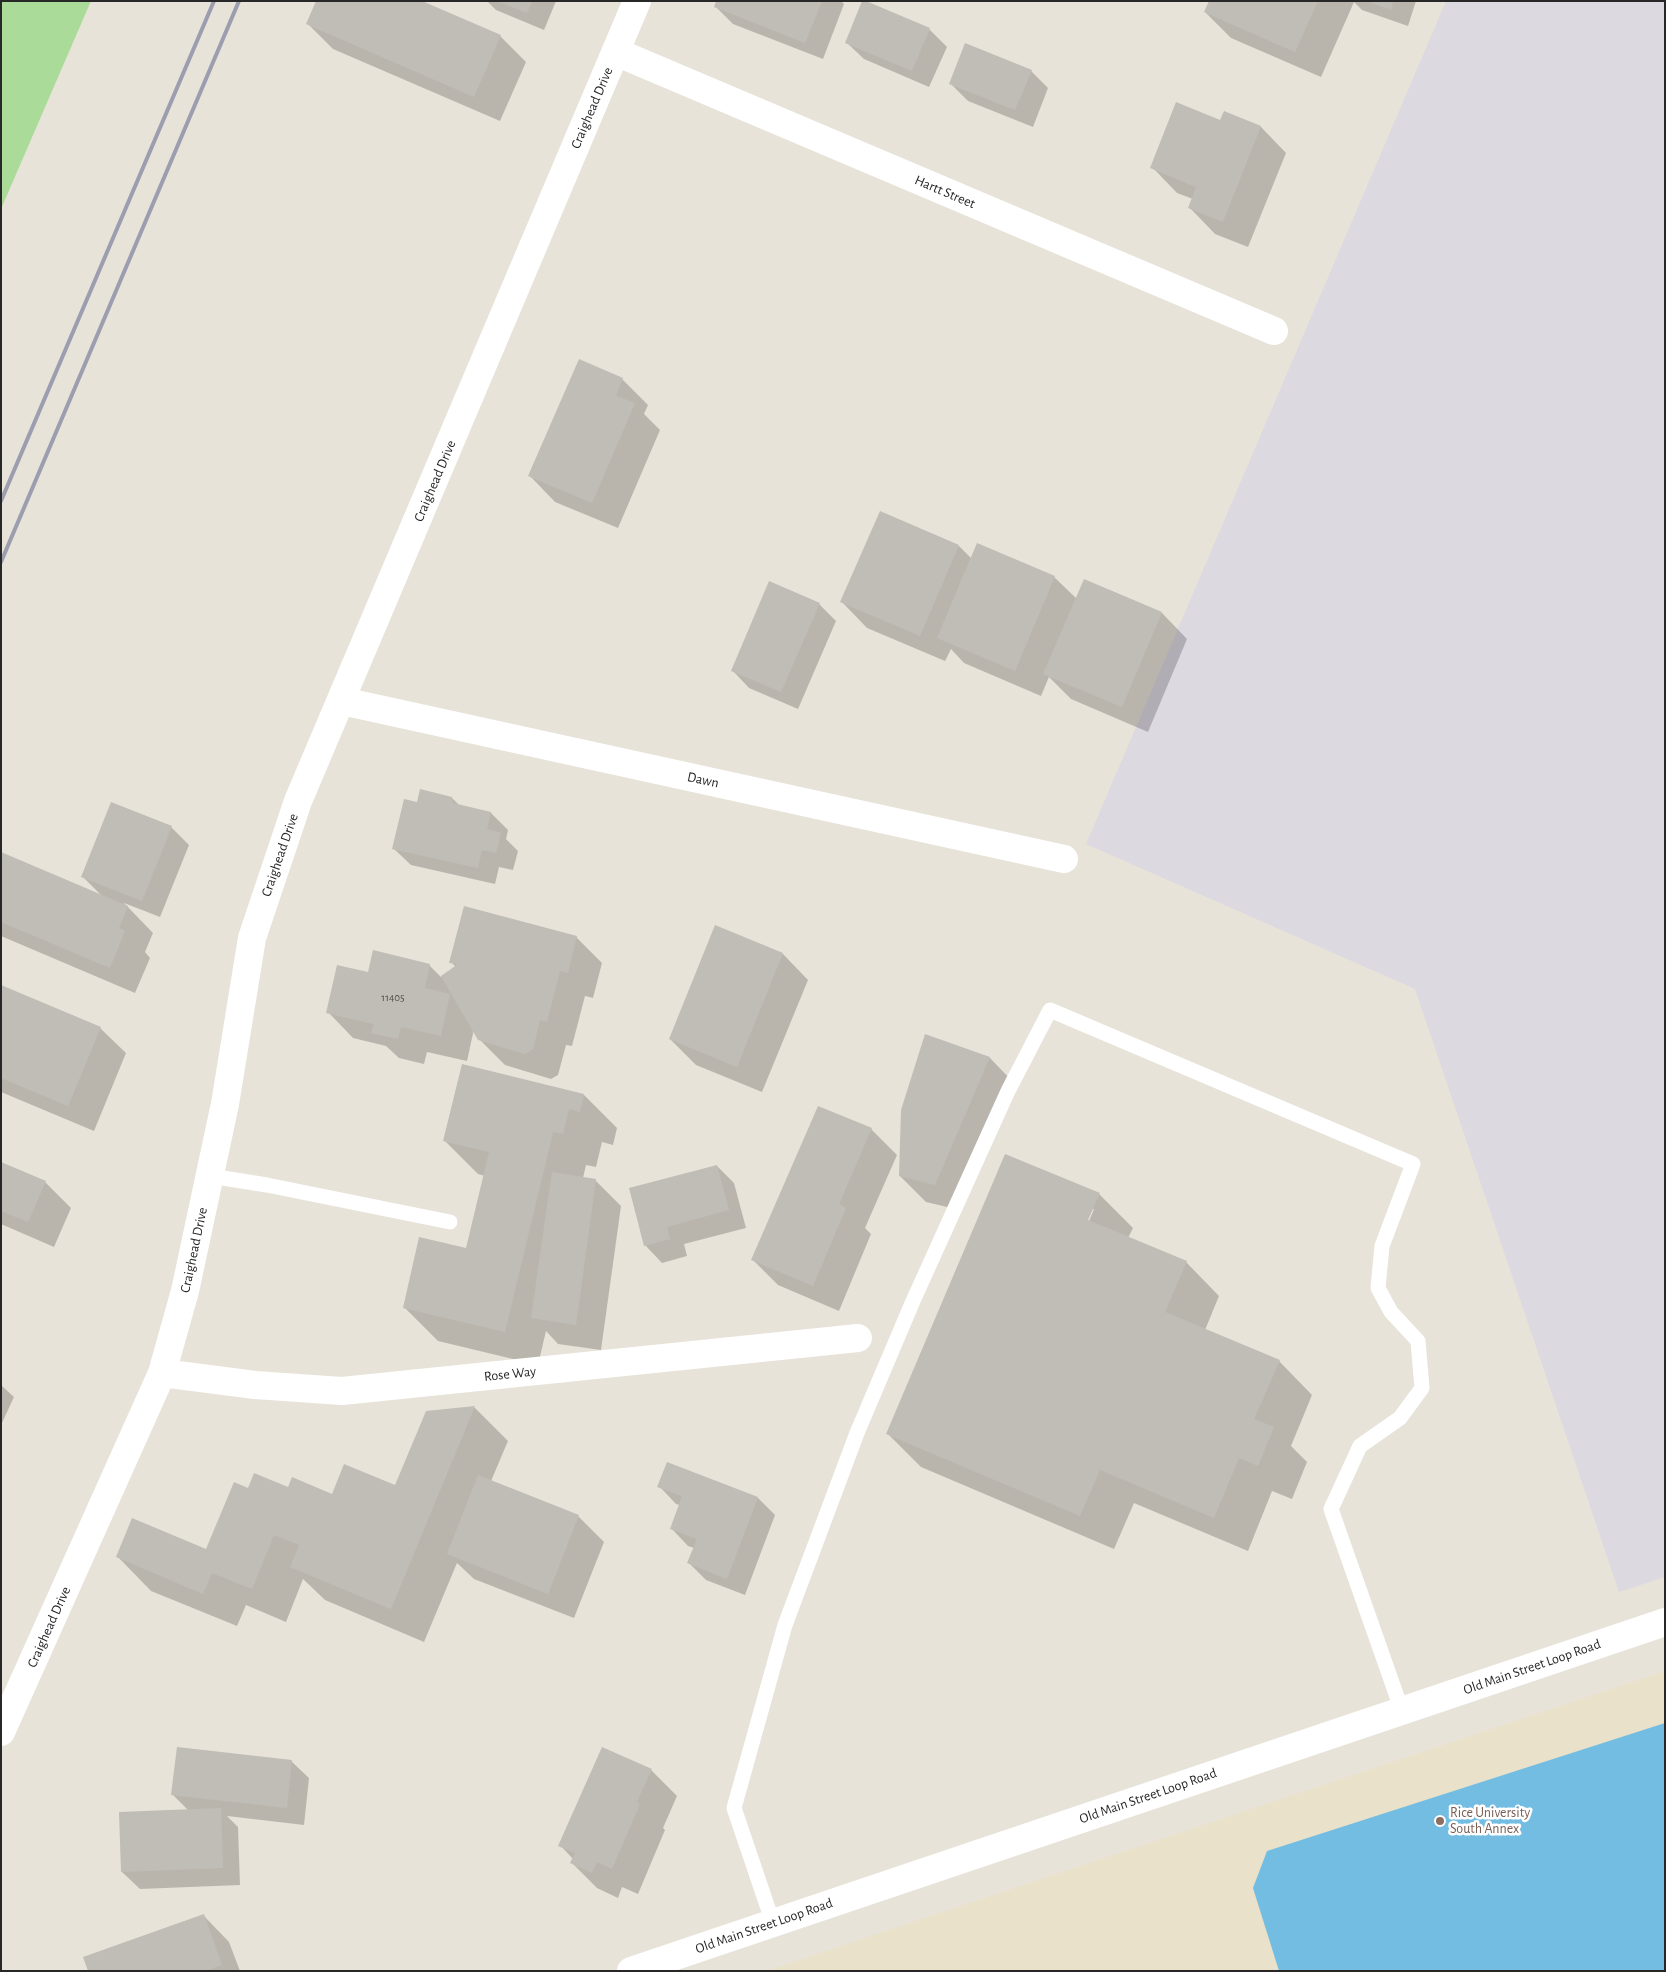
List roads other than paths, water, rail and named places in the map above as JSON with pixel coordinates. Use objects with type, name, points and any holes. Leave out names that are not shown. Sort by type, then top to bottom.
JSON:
[{"type":"street","name":"Craighead Drive","points":[[1,1732],[162,1372],[186,1292],[225,1104],[252,938],[298,802],[637,1]]},
{"type":"street","name":"Hartt Street","points":[[616,52],[1274,331]]},
{"type":"street","name":"Dawn","points":[[342,701],[1064,859]]},
{"type":"street","name":"Rose Way","points":[[162,1372],[255,1385],[342,1391],[858,1338]]},
{"type":"street","name":"Old Main Street Loop Road","points":[[631,1971],[1665,1622]]},
{"type":"lane","points":[[773,1923],[734,1808],[785,1625],[857,1433],[912,1301],[1008,1091],[1050,1010],[1413,1164],[1382,1246],[1378,1288],[1391,1312],[1418,1341],[1422,1388],[1400,1418],[1360,1446],[1331,1509],[1402,1711]]},
{"type":"lane","points":[[210,1176],[267,1185],[450,1222]]},
{"type":"water","points":[[1665,1723],[1665,1971],[1279,1971],[1253,1888],[1267,1851]]},
{"type":"railway","points":[[1,501],[214,1]]},
{"type":"railway","points":[[1,562],[239,1]]},
{"type":"place","name":"Rice University South Annex","points":[[1440,1821]]}]
